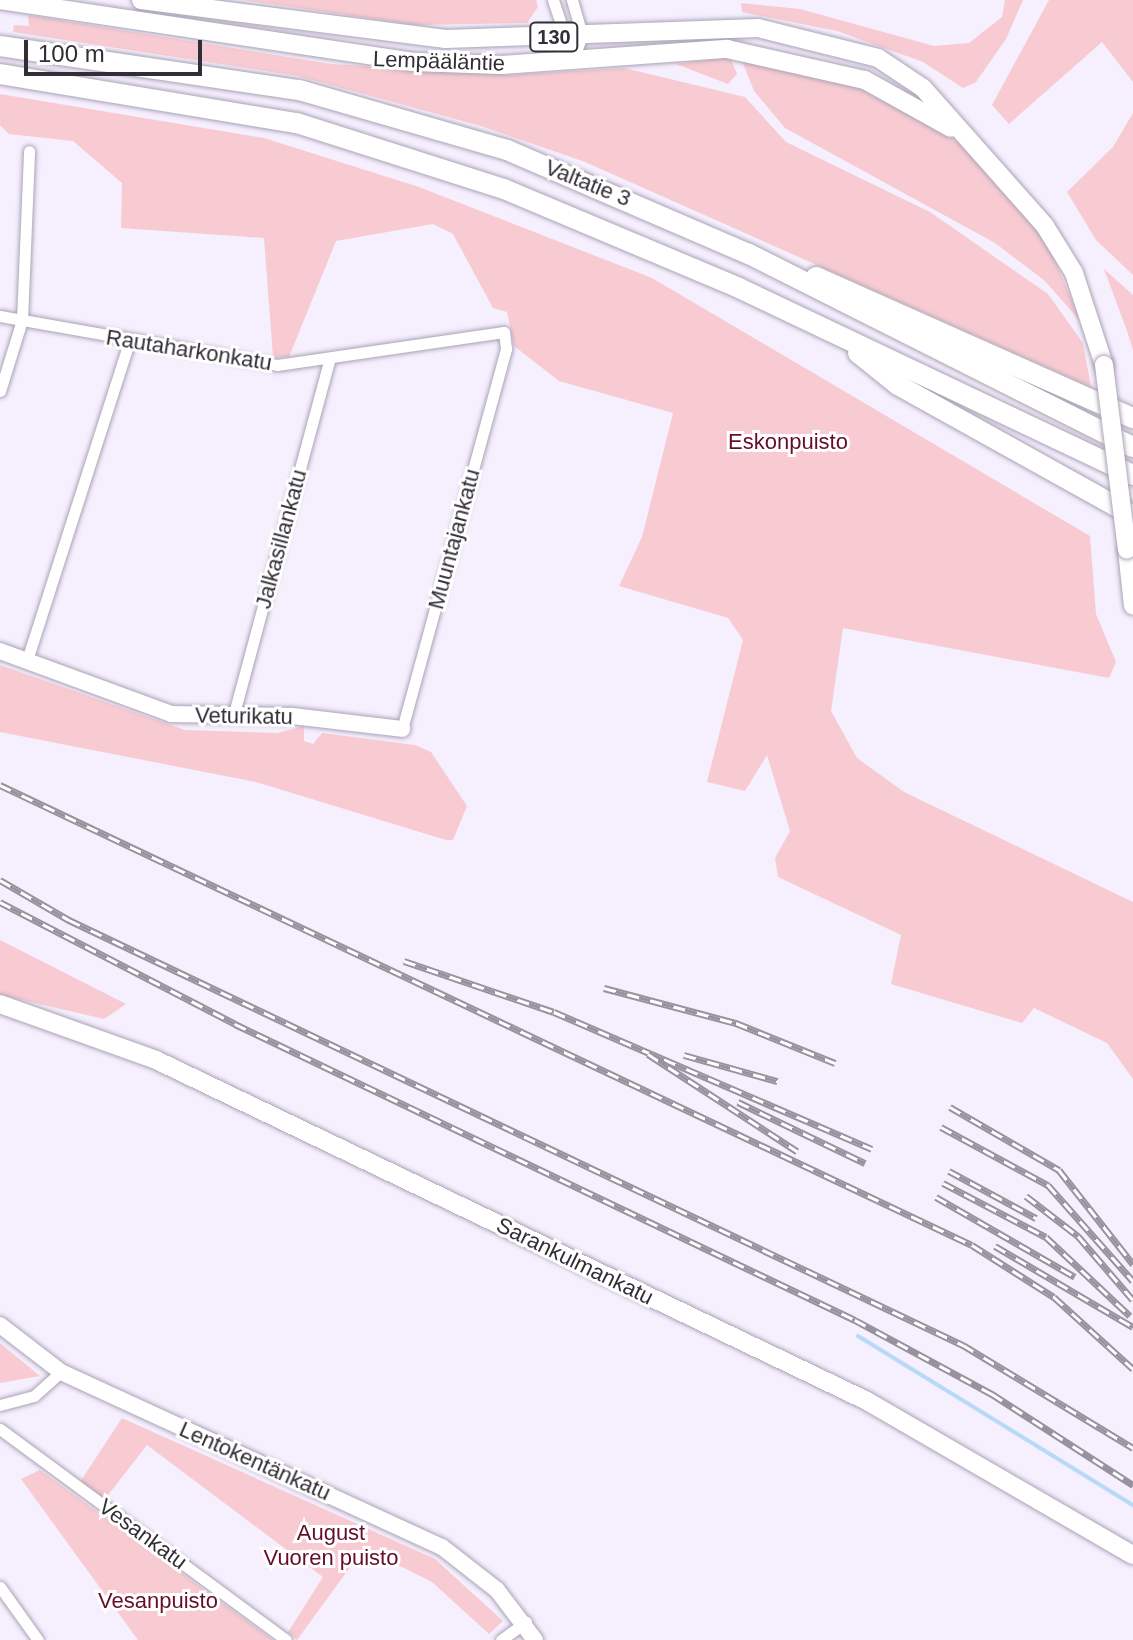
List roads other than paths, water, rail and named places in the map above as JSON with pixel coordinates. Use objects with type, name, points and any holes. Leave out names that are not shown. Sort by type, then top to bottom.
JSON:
[{"type":"highway","name":"Valtatie 3","points":[[0,46],[299,90],[397,116],[607,189],[749,254],[1133,447]]},
{"type":"highway","name":"Valtatie 3","points":[[0,74],[183,100],[394,152],[628,239],[1133,475]]},
{"type":"highway","points":[[749,254],[784,261],[1133,418]]},
{"type":"highway","points":[[837,336],[898,385],[1133,516]]},
{"type":"highway","points":[[1065,479],[1133,508]]},
{"type":"main road","name":"Lempääläntie","points":[[0,0],[81,7],[363,58],[477,65],[698,49],[792,59],[865,80],[960,134]]},
{"type":"main road","name":"Lempääläntie","points":[[141,0],[395,36],[561,37],[710,25],[796,33],[903,71],[960,134],[1022,195],[1061,249],[1104,365],[1133,606]]},
{"type":"main road","name":"Lempääläntie","points":[[1127,550],[1133,571]]},
{"type":"main road","name":"Sarankulmankatu","points":[[0,1004],[146,1056],[840,1388],[984,1463],[1133,1555]]},
{"type":"street","points":[[553,0],[561,37],[573,60]]},
{"type":"street","points":[[572,0],[582,35],[573,60]]},
{"type":"street","points":[[0,391],[22,320],[29,151]]},
{"type":"street","name":"Rautaharkonkatu","points":[[0,316],[261,364],[329,362],[491,332],[504,332],[506,349]]},
{"type":"street","points":[[27,660],[130,340]]},
{"type":"street","name":"Muuntajankatu","points":[[402,729],[506,349]]},
{"type":"street","name":"Jalkasillankatu","points":[[233,717],[329,362]]},
{"type":"street","name":"Veturikatu","points":[[0,651],[171,714],[402,729]]},
{"type":"street","name":"Lentokentänkatu","points":[[0,1325],[61,1372],[442,1547],[526,1622],[535,1640]]},
{"type":"street","points":[[0,1405],[34,1396],[61,1372]]},
{"type":"street","name":"Vesankatu","points":[[0,1429],[286,1640]]},
{"type":"street","points":[[0,1587],[38,1640]]},
{"type":"street","points":[[501,1640],[526,1622]]},
{"type":"waterway","points":[[858,1336],[1133,1505]]},
{"type":"railway","points":[[0,785],[972,1245],[1054,1297],[1133,1369]]},
{"type":"railway","points":[[0,880],[69,920],[963,1345],[1133,1448]]},
{"type":"railway","points":[[0,902],[235,1024],[855,1320],[992,1394],[1133,1485]]},
{"type":"railway","points":[[404,961],[554,1012],[872,1149]]},
{"type":"railway","points":[[604,988],[736,1023],[835,1063]]},
{"type":"railway","points":[[648,1054],[797,1151]]},
{"type":"railway","points":[[684,1055],[777,1081]]},
{"type":"railway","points":[[738,1102],[865,1163]]},
{"type":"railway","points":[[950,1107],[1059,1170],[1133,1264]]},
{"type":"railway","points":[[941,1127],[1048,1185],[1133,1281]]},
{"type":"railway","points":[[949,1171],[1036,1218]]},
{"type":"railway","points":[[943,1183],[1046,1237],[1130,1316]]},
{"type":"railway","points":[[1026,1196],[1078,1236],[1133,1300]]},
{"type":"railway","points":[[936,1197],[1075,1277]]},
{"type":"railway","points":[[995,1246],[1133,1327]]},
{"type":"park label","name":"Eskonpuisto","points":[[788,442]]},
{"type":"park label","name":"August Vuoren puisto","points":[[331,1544]]},
{"type":"park label","name":"Vesanpuisto","points":[[158,1601]]}]
